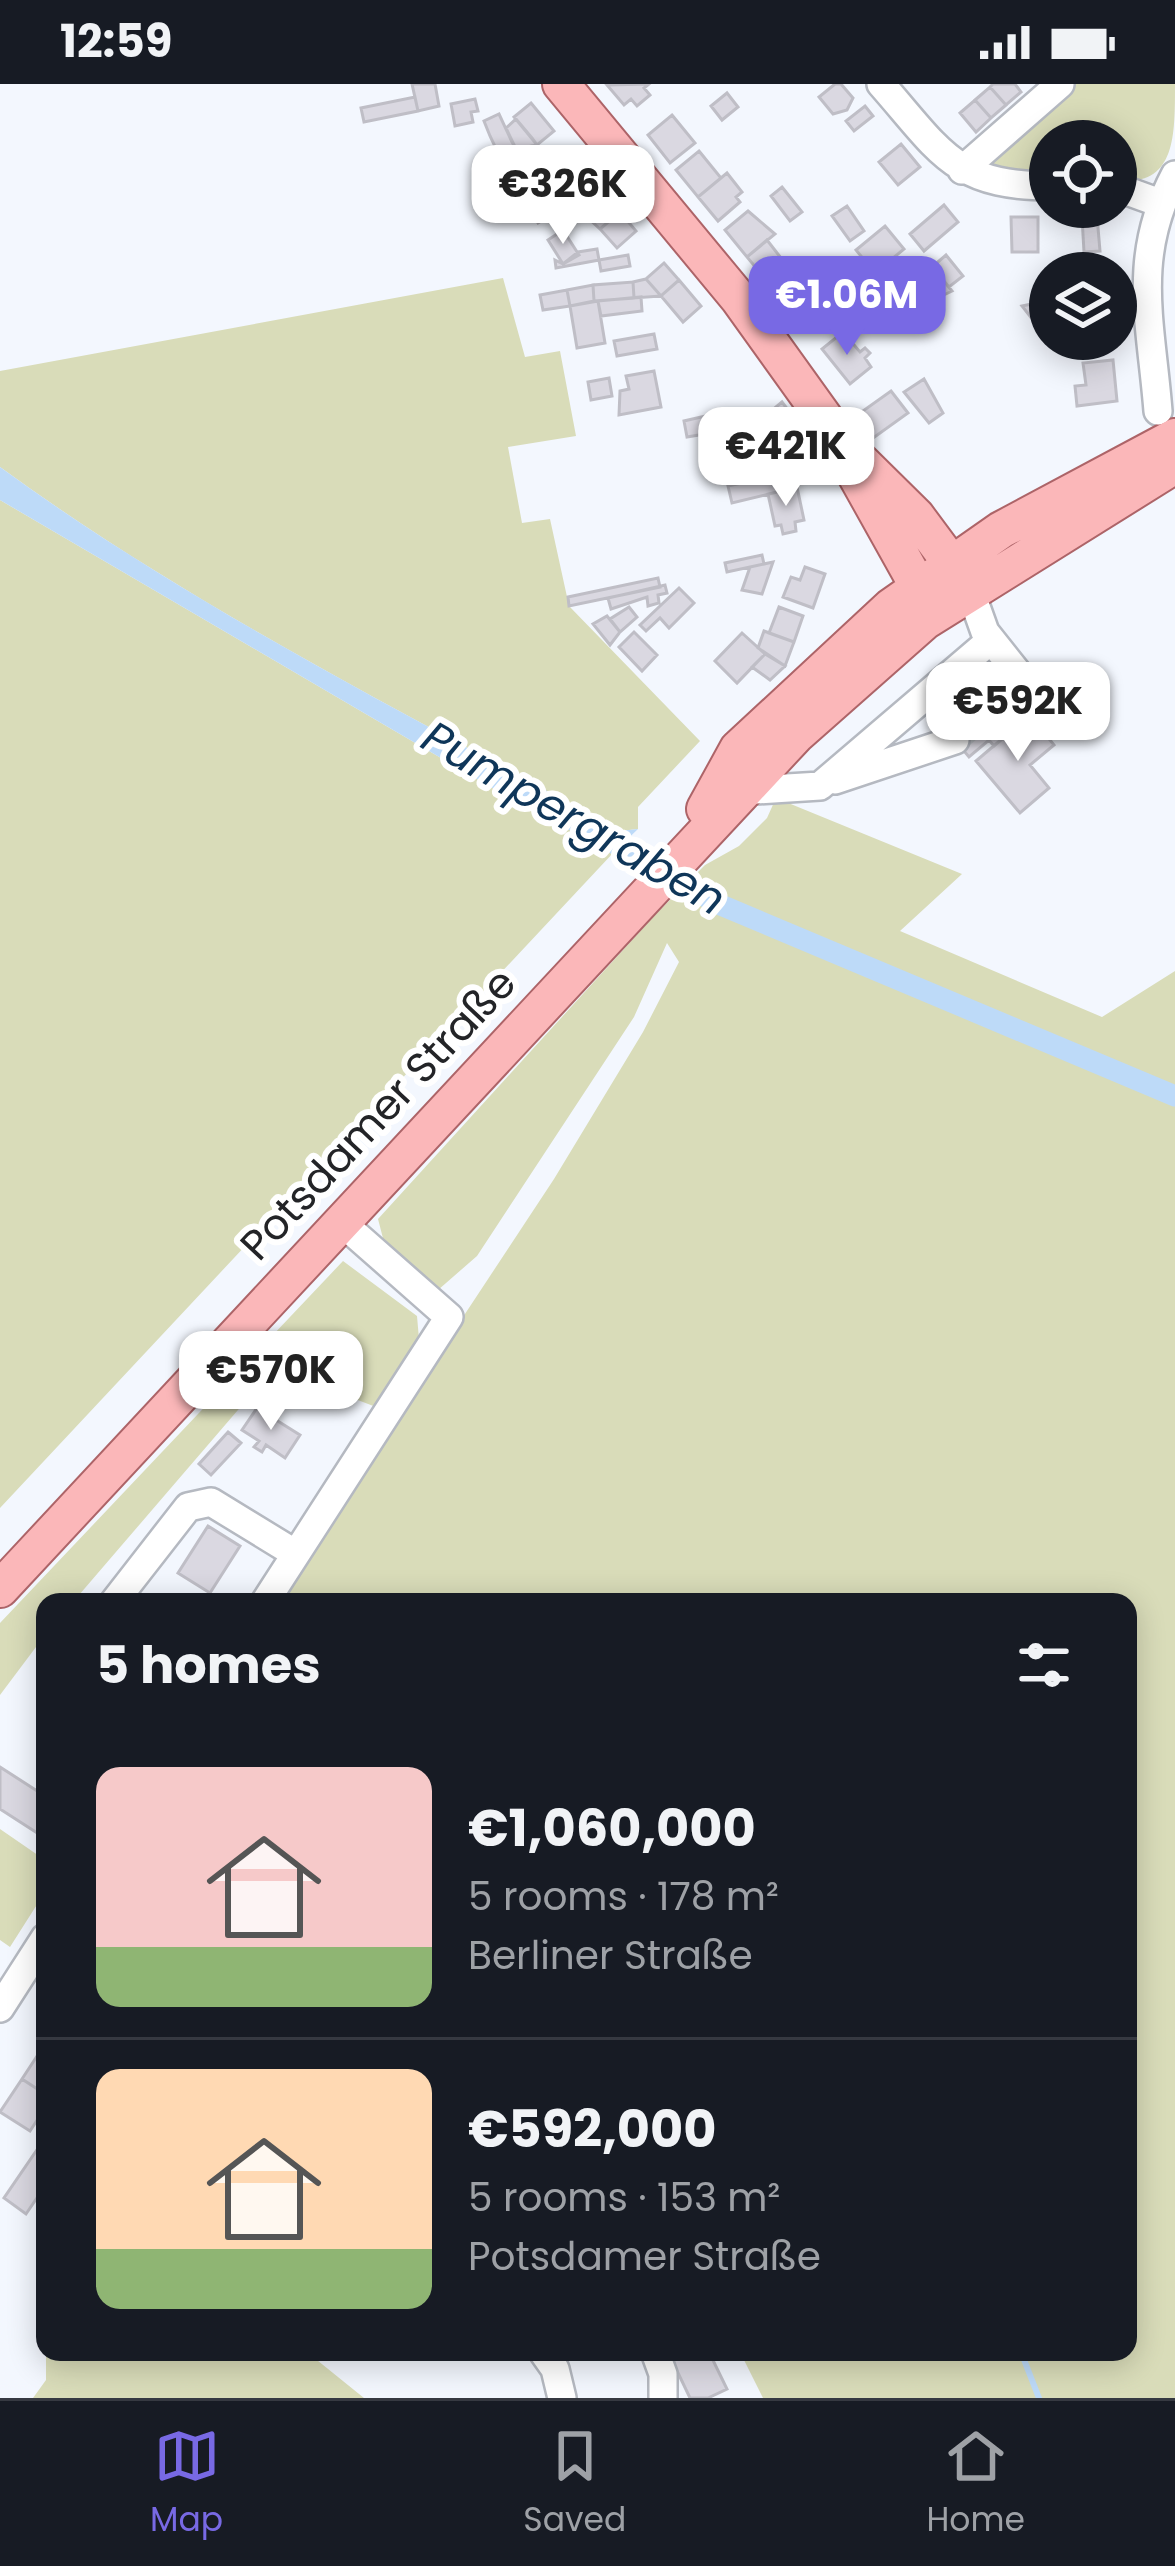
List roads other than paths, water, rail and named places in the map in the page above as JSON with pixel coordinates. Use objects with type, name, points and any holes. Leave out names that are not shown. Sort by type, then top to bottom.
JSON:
[{"type":"main road","points":[[561,84],[739,299],[843,444],[959,584]]},
{"type":"main road","points":[[959,584],[1059,495],[1167,424]]},
{"type":"main road","points":[[843,444],[861,490],[918,586],[959,584],[1175,465]]},
{"type":"main road","name":"Potsdamer Straße","points":[[0,1589],[740,791],[959,584]]},
{"type":"main road","name":"Potsdamer Straße","points":[[677,860],[738,749],[824,665],[918,586]]},
{"type":"street","points":[[881,84],[962,170],[992,183],[1029,185]]},
{"type":"street","points":[[962,170],[1060,84]]},
{"type":"street","points":[[1167,424],[1146,268],[1160,203],[1175,175]]},
{"type":"street","points":[[1137,195],[1160,203]]},
{"type":"street","points":[[959,584],[991,640],[1020,676],[1010,692]]},
{"type":"street","points":[[820,786],[991,640]]},
{"type":"street","points":[[740,791],[820,786],[955,740]]},
{"type":"street","points":[[271,1593],[448,1317],[340,1221]]},
{"type":"street","points":[[121,1593],[188,1507],[211,1502],[296,1554]]},
{"type":"street","points":[[0,2008],[36,1952]]},
{"type":"street","points":[[549,2361],[562,2398]]},
{"type":"street","points":[[659,2361],[664,2374],[663,2398]]},
{"type":"water","points":[[0,467],[226,614],[620,831],[638,829],[614,852],[535,813],[0,500]]},
{"type":"waterway","name":"Pumpergraben","points":[[596,833],[716,903],[1175,1096]]},
{"type":"waterway","points":[[1025,2361],[1039,2398]]},
{"type":"tunnel","points":[[955,740],[1010,693]]}]
